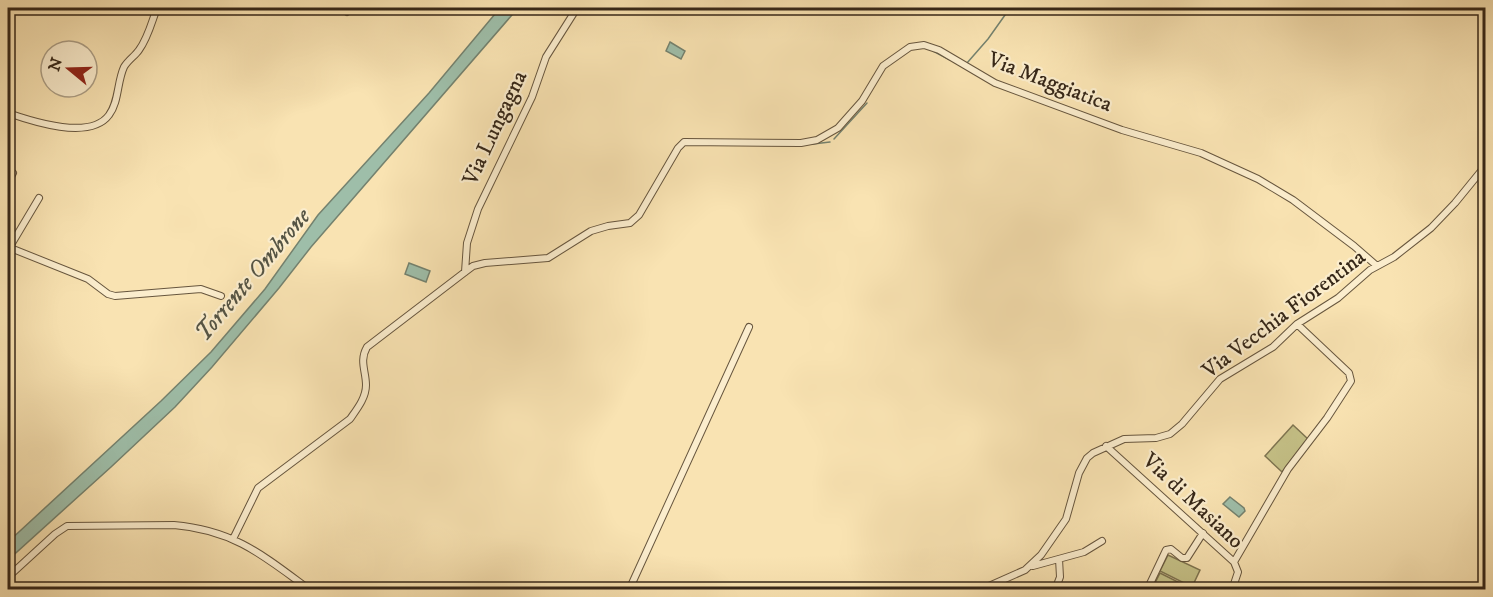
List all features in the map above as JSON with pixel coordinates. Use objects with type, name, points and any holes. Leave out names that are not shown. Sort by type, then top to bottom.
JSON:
[{"type":"street","points":[[8,114],[61,128],[84,126],[102,121],[114,105],[123,70],[141,48],[157,8]]},
{"type":"street","name":"Via Lungagna","points":[[465,272],[467,243],[478,208],[532,97],[546,57],[578,8]]},
{"type":"street","name":"Via Maggiatica","points":[[233,539],[258,488],[350,419],[358,409],[364,398],[366,385],[363,361],[368,347],[473,266],[485,262],[548,258],[591,231],[633,222],[641,213],[678,148],[684,142],[801,143],[817,140],[846,120],[862,101],[883,66],[910,47],[919,45],[939,50],[981,76],[1018,92],[1131,132],[1201,153],[1242,171],[1293,200],[1377,266]]},
{"type":"street","name":"Via Vecchia Fiorentina","points":[[980,590],[994,587],[1029,567],[1046,550],[1066,519],[1083,464],[1093,453],[1128,438],[1156,438],[1170,434],[1182,424],[1220,379],[1273,347],[1297,324],[1338,298],[1377,266],[1394,257],[1431,228],[1455,203],[1485,165]]},
{"type":"street","points":[[8,182],[13,173]]},
{"type":"street","points":[[39,198],[8,248],[88,279],[108,294],[115,296],[201,290],[221,296]]},
{"type":"street","points":[[1234,562],[1288,469],[1327,418],[1351,381],[1349,373],[1297,324]]},
{"type":"street","points":[[629,590],[748,327]]},
{"type":"street","name":"Via di Masiano","points":[[1106,446],[1234,562],[1238,572],[1232,590]]},
{"type":"street","points":[[8,577],[67,526],[174,525],[233,539],[268,557],[310,590]]},
{"type":"street","points":[[1147,590],[1166,550],[1171,549],[1182,558],[1187,558],[1203,533]]},
{"type":"street","points":[[1029,567],[1088,550],[1102,541]]},
{"type":"street","points":[[1055,590],[1060,579],[1059,559]]},
{"type":"street","points":[[1045,563],[1060,571]]},
{"type":"shaded area","points":[[500,8],[518,8],[311,247],[212,367],[175,407],[8,560],[8,542],[211,352],[265,289],[318,215],[429,93]]},
{"type":"shaded area","points":[[670,42],[685,51],[681,59],[666,51]]},
{"type":"shaded area","points":[[409,263],[430,271],[426,282],[405,274]]},
{"type":"shaded area","points":[[1293,425],[1308,439],[1282,472],[1265,456]]},
{"type":"shaded area","points":[[1230,497],[1244,508],[1245,511],[1239,517],[1223,504]]},
{"type":"shaded area","points":[[1168,555],[1200,570],[1192,587],[1160,571]]},
{"type":"shaded area","points":[[1160,573],[1186,586],[1184,589],[1162,589],[1154,585]]},
{"type":"waterway","points":[[967,63],[1010,8]]},
{"type":"waterway","points":[[933,51],[950,60]]},
{"type":"waterway","points":[[834,139],[867,103]]},
{"type":"waterway","points":[[813,144],[830,142]]},
{"type":"water label","name":"Torrente Ombrone","points":[[253,275]]}]
